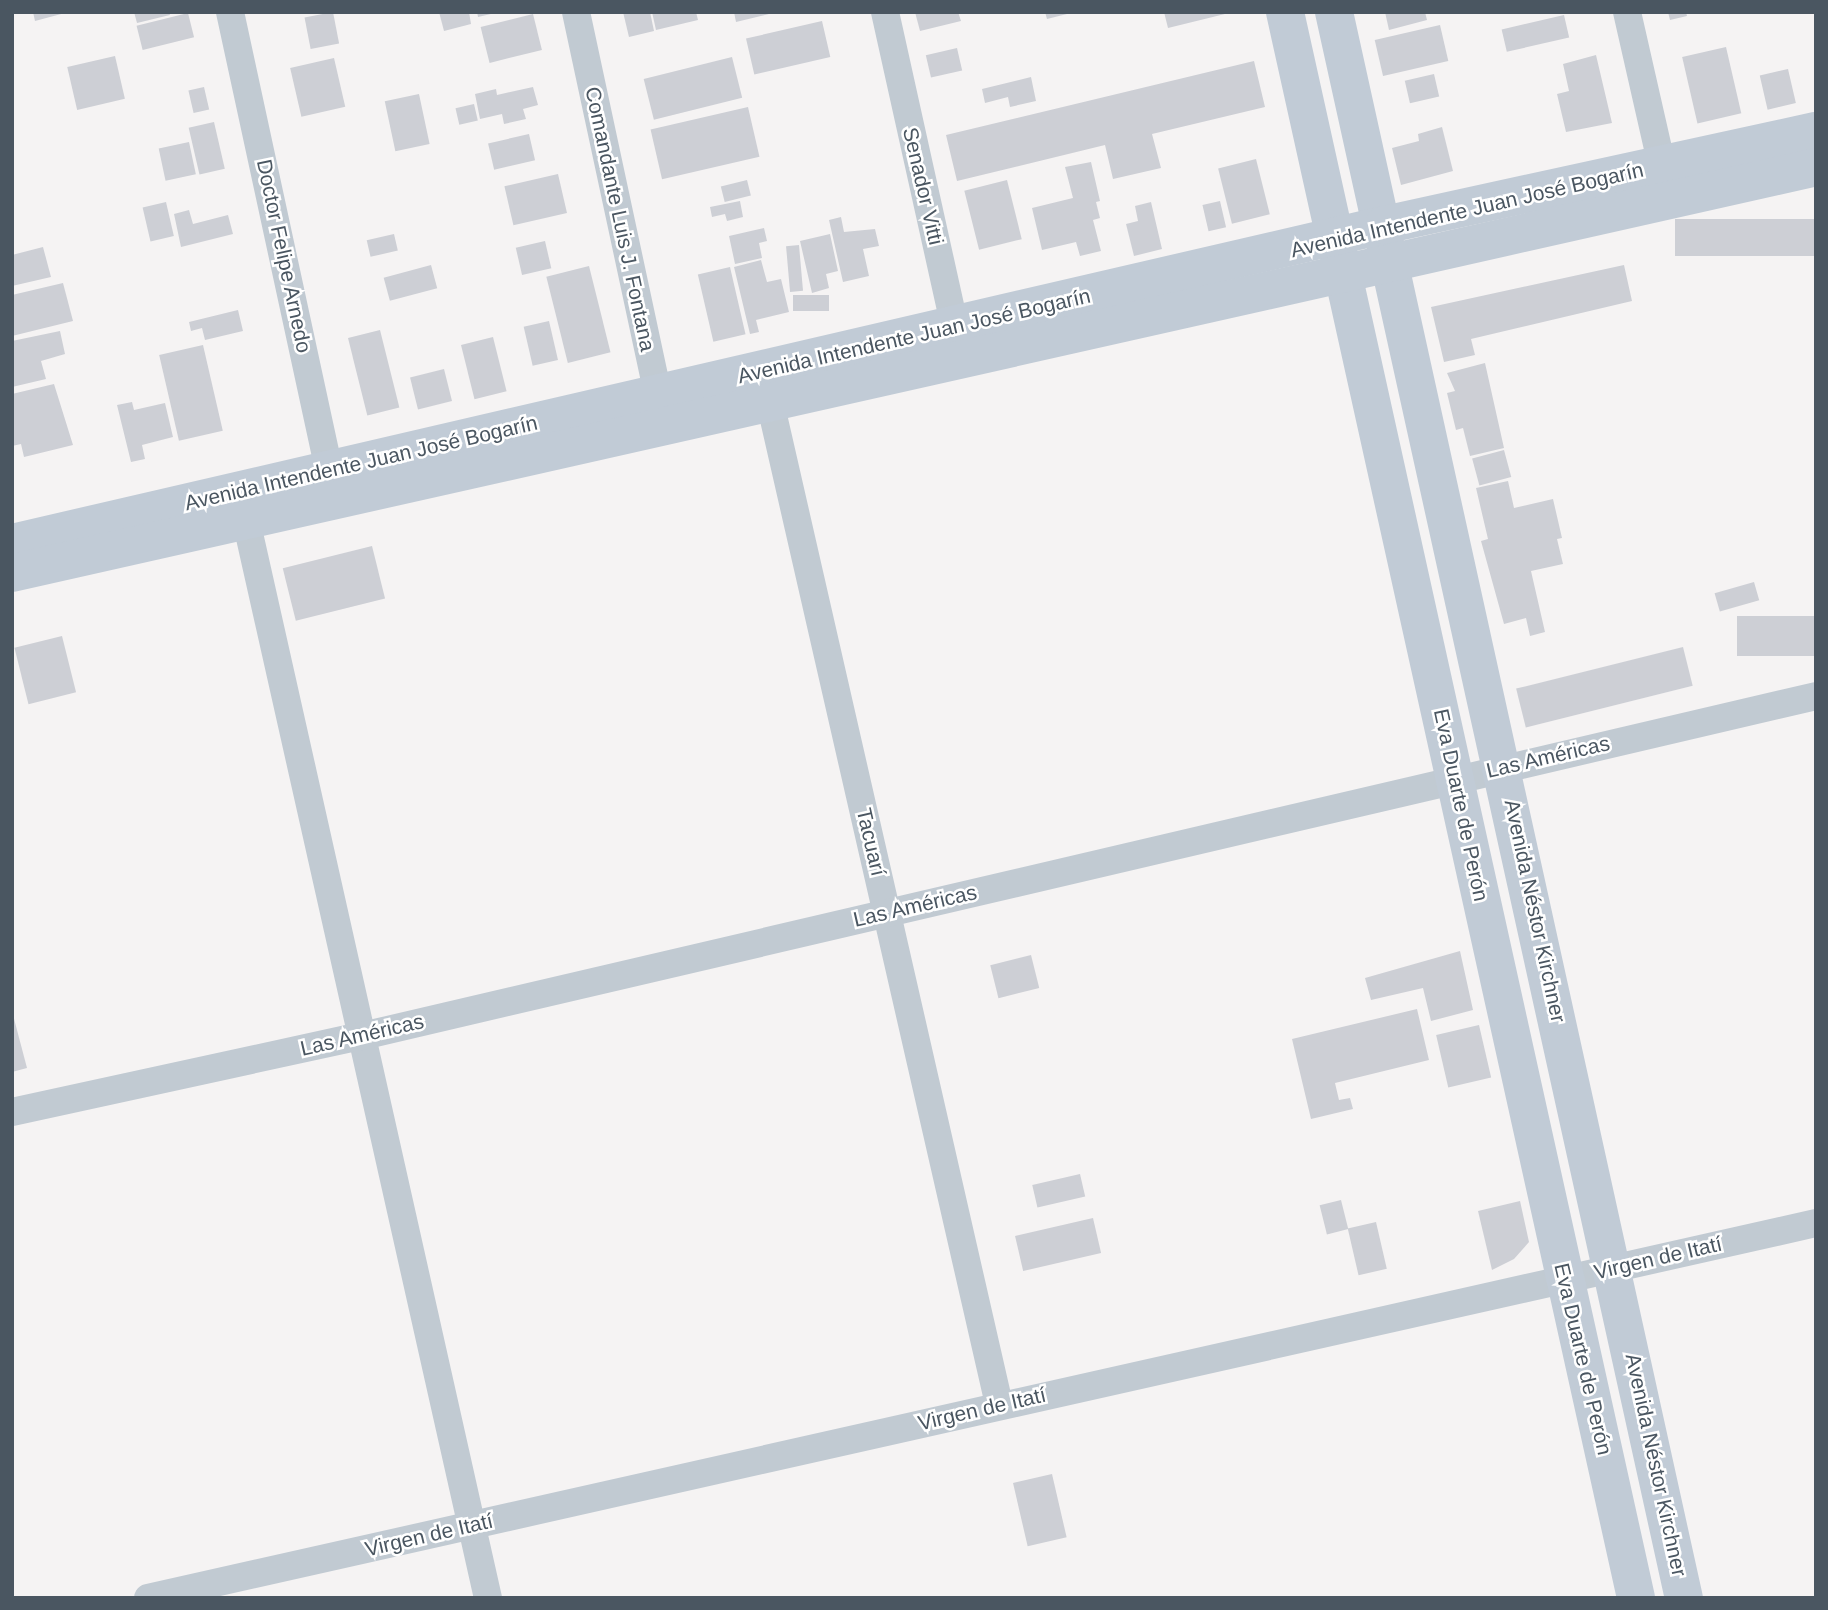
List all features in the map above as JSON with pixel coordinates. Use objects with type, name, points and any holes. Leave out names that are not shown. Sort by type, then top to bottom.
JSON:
[{"type":"street","name":"Doctor Felipe Arnedo","points":[[230,12],[333,485]]},
{"type":"street","name":"Comandante Luis J. Fontana","points":[[576,12],[662,410]]},
{"type":"street","name":"Senador Vitti","points":[[885,12],[959,343]]},
{"type":"street","name":"Eva Duarte de Perón","points":[[1285,12],[1636,1598]]},
{"type":"street","points":[[1334,12],[1384,225]]},
{"type":"street","points":[[1627,12],[1666,183]]},
{"type":"street","name":"Avenida Intendente Juan José Bogarín","points":[[12,543],[333,485],[1339,256],[1392,262],[1666,183],[1816,131]]},
{"type":"street","name":"Avenida Intendente Juan José Bogarín","points":[[1339,256],[1384,225],[1666,183],[1816,167]]},
{"type":"street","name":"Avenida Néstor Kirchner","points":[[1384,225],[1684,1598]]},
{"type":"street","name":"Avenida Intendente Juan José Bogarín","points":[[662,410],[770,402],[959,343]]},
{"type":"street","name":"Tacuarí","points":[[770,402],[999,1404]]},
{"type":"street","name":"Avenida Intendente Juan José Bogarín","points":[[12,573],[246,520],[333,485]]},
{"type":"street","points":[[246,520],[488,1598]]},
{"type":"street","name":"Las Américas","points":[[12,1112],[362,1036],[1816,696]]},
{"type":"street","name":"Virgen de Itatí","points":[[148,1598],[999,1404],[1816,1223]]},
{"type":"building","points":[[33,12],[65,12],[65,13],[35,21]]},
{"type":"building","points":[[134,12],[169,12],[170,15],[137,23]]},
{"type":"building","points":[[333,12],[339,43],[311,49],[305,18]]},
{"type":"building","points":[[439,12],[469,12],[471,24],[444,31]]},
{"type":"building","points":[[477,12],[495,12],[495,13],[478,17]]},
{"type":"building","points":[[623,12],[650,12],[654,31],[629,37]]},
{"type":"building","points":[[652,12],[696,12],[698,20],[656,30]]},
{"type":"building","points":[[734,12],[772,12],[773,13],[736,22]]},
{"type":"building","points":[[915,12],[958,12],[961,21],[920,31]]},
{"type":"building","points":[[1045,12],[1070,12],[1071,13],[1047,19]]},
{"type":"building","points":[[1164,12],[1229,12],[1229,13],[1168,28]]},
{"type":"building","points":[[1385,12],[1425,12],[1427,20],[1389,30]]},
{"type":"building","points":[[1668,12],[1686,12],[1687,16],[1670,20]]},
{"type":"building","points":[[188,13],[194,37],[143,50],[137,26]]},
{"type":"building","points":[[533,14],[542,50],[490,63],[481,27]]},
{"type":"building","points":[[1564,15],[1569,37],[1507,52],[1502,29]]},
{"type":"building","points":[[822,21],[830,57],[754,75],[746,39]]},
{"type":"building","points":[[1440,25],[1448,61],[1383,76],[1375,40]]},
{"type":"building","points":[[1726,47],[1741,113],[1697,123],[1682,57]]},
{"type":"building","points":[[957,48],[962,70],[931,78],[926,55]]},
{"type":"building","points":[[1596,55],[1612,123],[1566,132],[1557,94],[1569,91],[1563,64]]},
{"type":"building","points":[[115,56],[125,99],[77,110],[67,67]]},
{"type":"building","points":[[732,57],[742,98],[654,120],[644,79]]},
{"type":"building","points":[[334,58],[345,107],[301,117],[290,68]]},
{"type":"building","points":[[1254,61],[1265,107],[1152,134],[1161,168],[1113,179],[1105,145],[957,181],[946,135]]},
{"type":"building","points":[[1788,69],[1796,103],[1768,110],[1760,76]]},
{"type":"building","points":[[1434,74],[1439,96],[1410,103],[1405,81]]},
{"type":"building","points":[[1031,77],[1036,101],[1010,107],[1008,97],[985,103],[982,89]]},
{"type":"building","points":[[204,87],[209,109],[194,113],[188,91]]},
{"type":"building","points":[[533,87],[538,105],[523,109],[526,119],[504,124],[502,114],[480,119],[475,94],[496,89],[497,95]]},
{"type":"building","points":[[419,94],[430,144],[395,151],[385,101]]},
{"type":"building","points":[[474,104],[478,121],[459,125],[455,108]]},
{"type":"building","points":[[748,107],[759,157],[662,179],[651,129]]},
{"type":"building","points":[[214,122],[225,169],[199,175],[189,128]]},
{"type":"building","points":[[1442,127],[1453,171],[1401,185],[1392,148],[1419,141],[1418,134]]},
{"type":"building","points":[[529,134],[535,160],[494,170],[488,143]]},
{"type":"building","points":[[189,142],[196,174],[166,181],[159,148]]},
{"type":"building","points":[[1256,159],[1270,214],[1232,224],[1218,168]]},
{"type":"building","points":[[1091,162],[1100,201],[1096,202],[1100,218],[1093,220],[1101,251],[1080,256],[1076,242],[1042,250],[1032,208],[1073,198],[1065,167]]},
{"type":"building","points":[[558,174],[567,213],[513,225],[504,186]]},
{"type":"building","points":[[747,180],[751,196],[725,202],[721,187]]},
{"type":"building","points":[[1007,180],[1022,239],[979,250],[964,191]]},
{"type":"building","points":[[740,201],[743,217],[727,221],[725,214],[712,217],[710,207]]},
{"type":"building","points":[[1220,201],[1226,227],[1209,231],[1202,205]]},
{"type":"building","points":[[166,202],[174,236],[150,242],[143,207]]},
{"type":"building","points":[[1151,202],[1162,249],[1134,256],[1126,224],[1138,221],[1135,206]]},
{"type":"building","points":[[189,210],[193,224],[228,215],[233,234],[181,247],[174,214]]},
{"type":"building","points":[[841,217],[844,232],[875,229],[879,246],[863,249],[869,276],[843,282],[829,220]]},
{"type":"building","points":[[1675,219],[1816,219],[1816,256],[1675,256]]},
{"type":"building","points":[[764,228],[767,241],[759,243],[762,258],[735,264],[729,236]]},
{"type":"building","points":[[394,234],[398,251],[371,257],[367,240]]},
{"type":"building","points":[[830,234],[838,271],[826,274],[829,288],[812,293],[800,241]]},
{"type":"building","points":[[545,241],[551,268],[522,275],[516,248]]},
{"type":"building","points":[[799,245],[803,291],[790,292],[786,246]]},
{"type":"building","points":[[43,247],[51,277],[12,286],[12,255]]},
{"type":"building","points":[[761,260],[767,282],[781,279],[789,312],[756,320],[759,332],[750,334],[734,267]]},
{"type":"building","points":[[431,265],[437,288],[390,301],[384,278]]},
{"type":"building","points":[[1624,265],[1632,301],[1471,339],[1475,355],[1444,362],[1431,307]]},
{"type":"building","points":[[589,266],[611,352],[568,363],[546,277]]},
{"type":"building","points":[[730,267],[746,334],[713,342],[698,274]]},
{"type":"building","points":[[63,283],[73,321],[12,336],[12,295]]},
{"type":"building","points":[[793,295],[829,295],[829,311],[793,311]]},
{"type":"building","points":[[238,310],[243,331],[205,340],[202,328],[191,331],[189,322]]},
{"type":"building","points":[[549,321],[558,360],[533,366],[524,327]]},
{"type":"building","points":[[380,330],[399,408],[367,416],[348,338]]},
{"type":"building","points":[[60,331],[65,354],[41,361],[46,379],[12,387],[12,341]]},
{"type":"building","points":[[493,337],[507,391],[475,399],[461,345]]},
{"type":"building","points":[[203,345],[223,431],[179,441],[159,355]]},
{"type":"building","points":[[1485,363],[1504,448],[1470,456],[1463,428],[1456,430],[1447,393],[1455,391],[1447,373]]},
{"type":"building","points":[[444,369],[452,401],[418,409],[410,377]]},
{"type":"building","points":[[54,384],[73,445],[24,457],[21,444],[12,446],[12,394]]},
{"type":"building","points":[[132,402],[134,410],[165,403],[173,437],[142,445],[145,459],[131,462],[117,405]]},
{"type":"building","points":[[1504,450],[1511,477],[1479,486],[1472,459]]},
{"type":"building","points":[[1508,481],[1514,508],[1553,499],[1562,538],[1557,539],[1563,564],[1531,571],[1545,632],[1530,636],[1526,618],[1504,624],[1481,541],[1488,539],[1476,488]]},
{"type":"building","points":[[372,546],[385,598],[296,621],[283,568]]},
{"type":"building","points":[[1754,582],[1759,600],[1720,612],[1715,593]]},
{"type":"building","points":[[1737,616],[1816,616],[1816,656],[1737,656]]},
{"type":"building","points":[[62,636],[76,692],[28,704],[14,648]]},
{"type":"building","points":[[1683,647],[1693,686],[1526,727],[1516,689]]},
{"type":"building","points":[[1460,951],[1473,1010],[1431,1021],[1423,988],[1371,1000],[1365,978]]},
{"type":"building","points":[[1031,955],[1039,988],[998,998],[990,965]]},
{"type":"building","points":[[1417,1009],[1429,1060],[1335,1083],[1339,1100],[1350,1098],[1353,1109],[1311,1119],[1292,1039]]},
{"type":"building","points":[[12,1011],[27,1068],[12,1072]]},
{"type":"building","points":[[1479,1025],[1491,1078],[1448,1088],[1436,1035]]},
{"type":"building","points":[[1080,1174],[1085,1196],[1037,1207],[1032,1185]]},
{"type":"building","points":[[1341,1200],[1348,1229],[1327,1234],[1320,1205]]},
{"type":"building","points":[[1520,1201],[1529,1242],[1514,1259],[1492,1270],[1478,1211]]},
{"type":"building","points":[[1093,1218],[1101,1253],[1023,1271],[1015,1236]]},
{"type":"building","points":[[1376,1222],[1387,1269],[1359,1275],[1348,1229]]},
{"type":"building","points":[[1052,1474],[1067,1537],[1028,1546],[1013,1483]]}]
